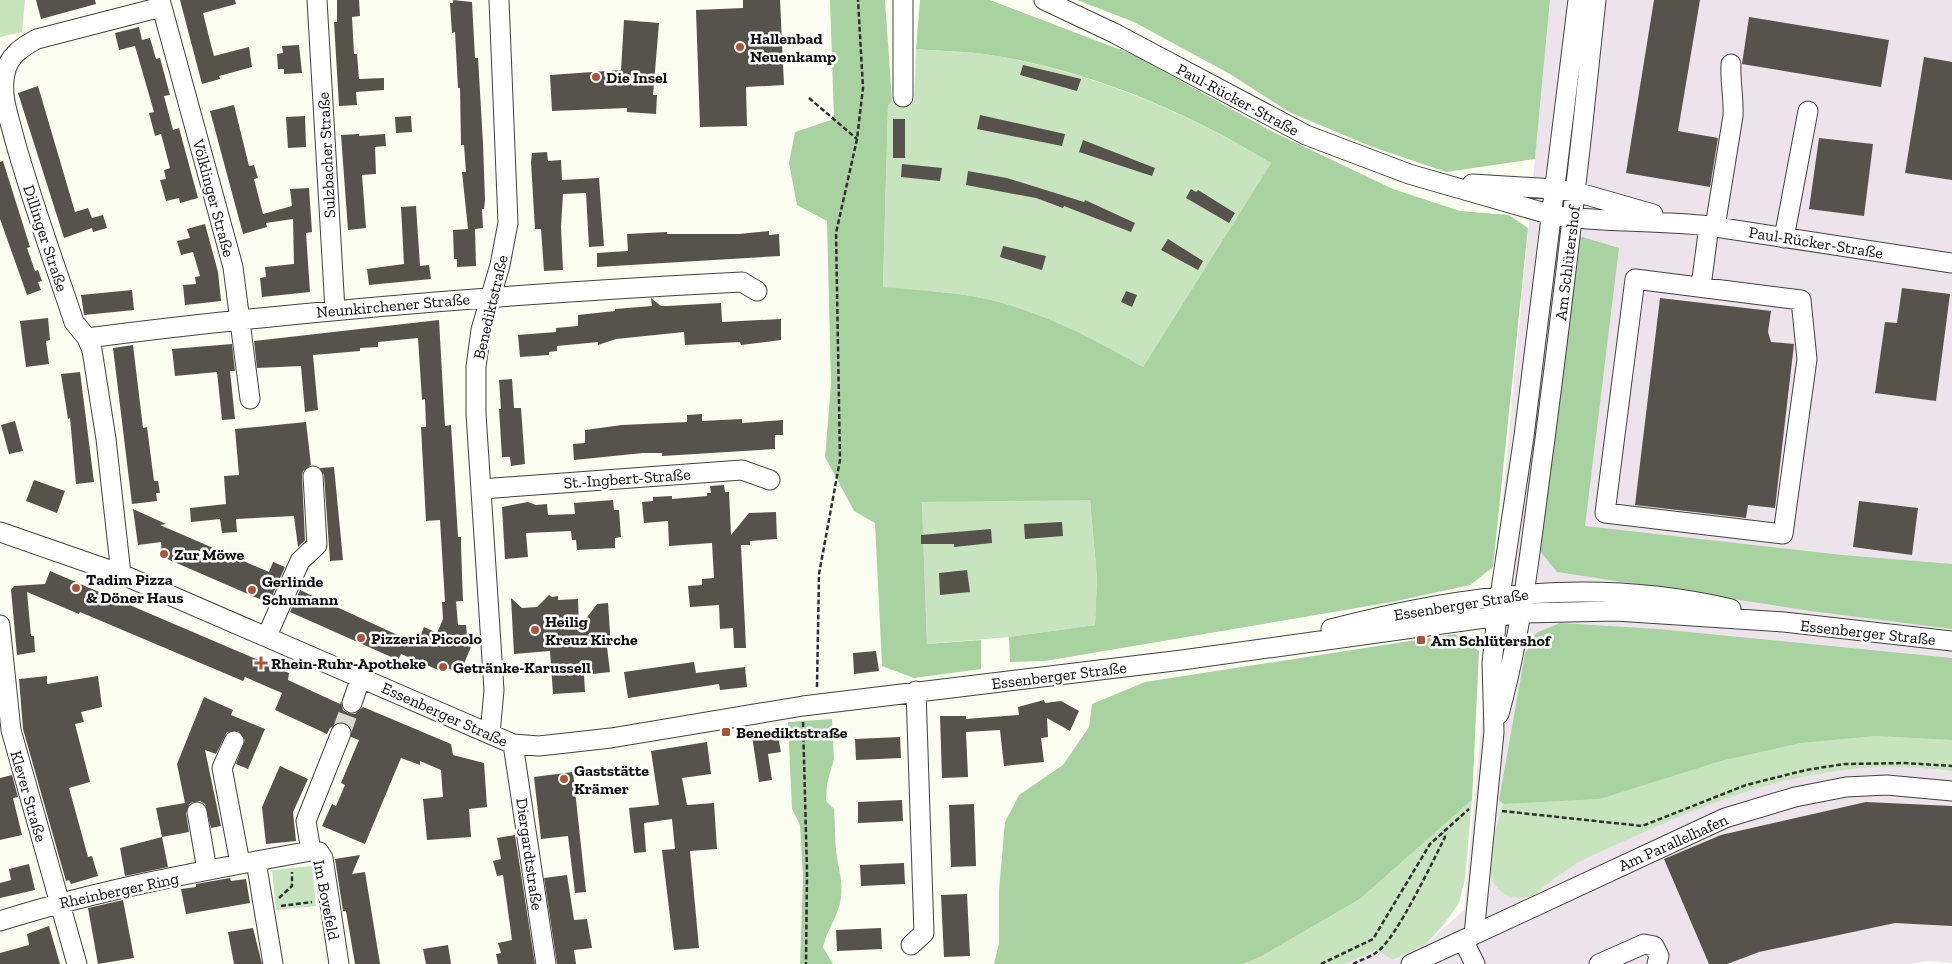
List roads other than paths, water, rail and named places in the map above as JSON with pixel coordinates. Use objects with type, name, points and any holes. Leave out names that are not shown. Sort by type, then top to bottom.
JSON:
[{"type":"street","name":"Sulzbacher Straße","points":[[316,0],[335,310]]},
{"type":"street","name":"Benediktstraße","points":[[490,734],[494,690],[476,414],[476,367],[481,330],[492,297],[508,224],[499,0]]},
{"type":"street","points":[[903,0],[903,97]]},
{"type":"street","name":"Paul-Rücker-Straße","points":[[1044,0],[1114,33],[1306,135],[1361,158],[1552,215],[1574,218],[1681,222],[1952,263]]},
{"type":"street","name":"Am Schlütershof","points":[[1469,937],[1493,810],[1494,732],[1492,663],[1497,616],[1524,436],[1578,0]]},
{"type":"street","name":"Am Schlütershof","points":[[1494,732],[1513,665],[1524,593],[1574,218],[1596,0]]},
{"type":"street","name":"Völklinger Straße","points":[[160,4],[233,267],[250,399]]},
{"type":"street","name":"Dillinger Straße","points":[[121,574],[106,439],[92,350],[87,338],[74,322],[25,177],[3,88],[5,72],[10,59],[22,47],[37,39],[160,4]]},
{"type":"street","points":[[1701,286],[1733,116],[1734,99],[1730,78],[1731,64]]},
{"type":"street","points":[[1784,238],[1808,110]]},
{"type":"street","name":"Paul-Rücker-Straße","points":[[1439,182],[1576,192],[1681,222]]},
{"type":"street","points":[[1635,279],[1701,286],[1801,300],[1807,359],[1783,534],[1605,513],[1635,279]]},
{"type":"street","name":"Neunkirchener Straße","points":[[87,338],[239,318],[492,297],[742,282],[757,291]]},
{"type":"street","name":"St.-Ingbert-Straße","points":[[481,489],[742,470],[770,480]]},
{"type":"street","points":[[267,636],[300,561],[318,545],[313,476]]},
{"type":"street","name":"Essenberger Straße","points":[[0,532],[121,574],[513,744],[538,746],[611,738],[810,705],[1182,660],[1521,612],[1616,611],[1784,622],[1952,641]]},
{"type":"street","name":"Essenberger Straße","points":[[1260,649],[1360,622],[1500,595],[1556,591],[1617,592],[1713,605],[1784,622]]},
{"type":"street","name":"Klever Straße","points":[[0,625],[1,656],[15,746],[77,964]]},
{"type":"street","points":[[352,703],[362,677]]},
{"type":"street","points":[[911,945],[924,933],[916,691]]},
{"type":"street","points":[[311,851],[306,820],[341,733]]},
{"type":"street","points":[[234,741],[222,768],[248,862],[272,908],[273,964]]},
{"type":"street","name":"Diergardtstraße","points":[[513,744],[546,964]]},
{"type":"street","name":"Am Parallelhafen","points":[[1411,964],[1726,818],[1765,806],[1846,787],[1887,786],[1952,791]]},
{"type":"street","points":[[197,812],[207,870]]},
{"type":"street","name":"Im Bovefeld","points":[[248,862],[311,851],[319,852],[323,858],[339,964]]},
{"type":"street","name":"Rheinberger Ring","points":[[0,921],[60,902],[248,862]]},
{"type":"street","points":[[1469,937],[1475,964]]},
{"type":"street","points":[[1599,964],[1644,944],[1654,946],[1659,956],[1657,964]]},
{"type":"tunnel","points":[[341,733],[352,703]]},
{"type":"place","name":"Hallenbad Neuenkamp","points":[[740,47]]},
{"type":"place","name":"Die Insel","points":[[596,77]]},
{"type":"place","name":"Zur Möwe","points":[[164,554]]},
{"type":"place","name":"Tadim Pizza & Döner Haus","points":[[76,588]]},
{"type":"place","name":"Gerlinde Schumann","points":[[252,590]]},
{"type":"place","name":"Heilig Kreuz Kirche","points":[[535,630]]},
{"type":"place","name":"Pizzeria Piccolo","points":[[361,638]]},
{"type":"place","name":"Am Schlütershof","points":[[1421,640]]},
{"type":"place","name":"Rhein-Ruhr-Apotheke","points":[[261,663]]},
{"type":"place","name":"Getränke-Karussell","points":[[443,667]]},
{"type":"place","name":"Benediktstraße","points":[[726,732]]},
{"type":"place","name":"Gaststätte Krämer","points":[[564,779]]}]
